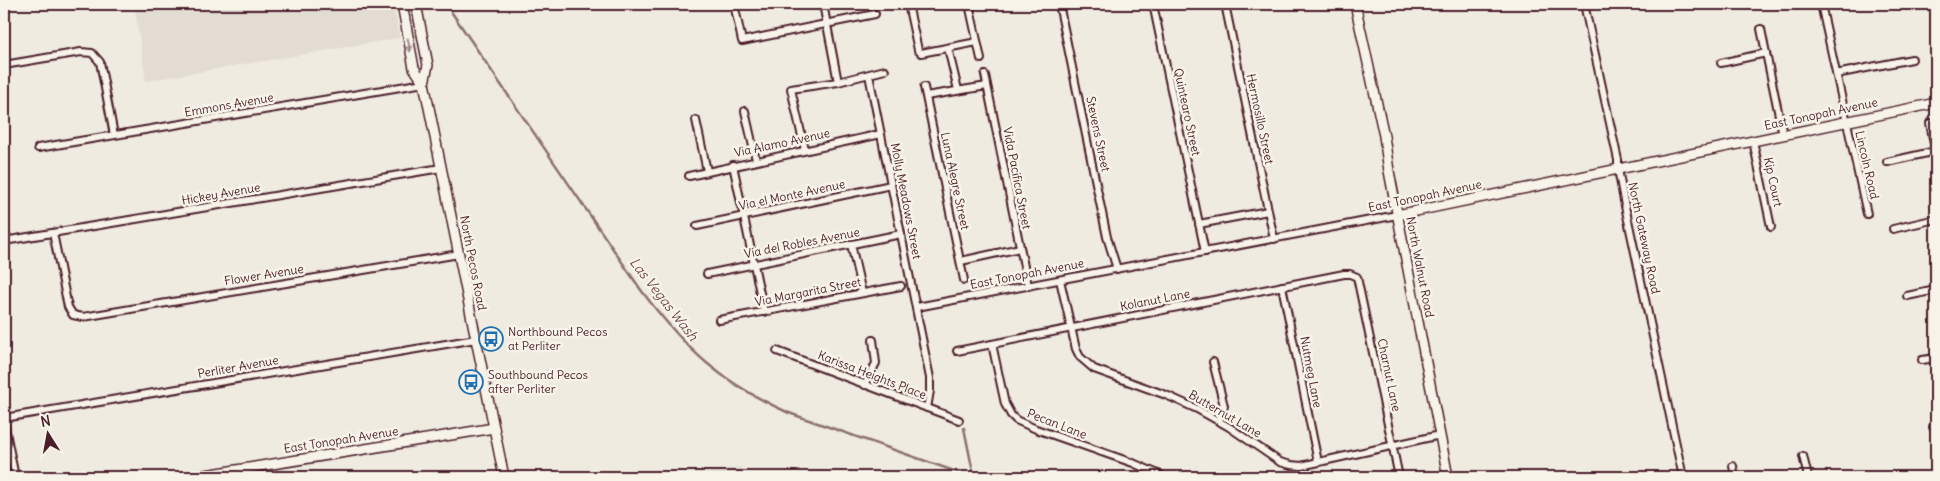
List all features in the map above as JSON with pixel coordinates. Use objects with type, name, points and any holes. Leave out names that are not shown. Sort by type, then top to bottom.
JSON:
[{"type":"street","name":"North Pecos Road","points":[[402,4],[414,68],[424,83],[504,477]]},
{"type":"street","name":"North Pecos Road","points":[[416,4],[428,65],[424,83]]},
{"type":"street","points":[[734,4],[742,41],[875,14]]},
{"type":"street","points":[[823,4],[838,82]]},
{"type":"street","points":[[908,4],[918,50],[921,53],[977,42]]},
{"type":"street","points":[[969,4],[981,59]]},
{"type":"street","name":"Stevens Street","points":[[1059,4],[1107,237],[1117,269]]},
{"type":"street","name":"Quintearo Street","points":[[1153,4],[1205,252]]},
{"type":"street","name":"Hermosillo Street","points":[[1225,4],[1274,239]]},
{"type":"street","name":"North Walnut Road","points":[[1355,4],[1384,136],[1397,215],[1448,477]]},
{"type":"street","name":"North Gateway Road","points":[[1584,4],[1683,477]]},
{"type":"street","name":"Lincoln Road","points":[[1821,4],[1867,214]]},
{"type":"street","points":[[1761,29],[1783,135]]},
{"type":"street","points":[[948,48],[958,90]]},
{"type":"street","points":[[4,65],[81,52],[92,53],[100,62],[114,135]]},
{"type":"street","points":[[1721,63],[1766,53]]},
{"type":"street","points":[[1836,74],[1912,59]]},
{"type":"street","points":[[805,150],[791,89],[838,82],[885,70]]},
{"type":"street","name":"Molly Meadows Street","points":[[869,75],[930,378],[927,408]]},
{"type":"street","name":"Vida Pacifica Street","points":[[985,75],[1028,286]]},
{"type":"street","name":"Emmons Avenue","points":[[38,148],[424,83]]},
{"type":"street","points":[[926,96],[987,86]]},
{"type":"street","name":"Luna Alegre Street","points":[[924,87],[964,280]]},
{"type":"street","name":"East Tonopah Avenue","points":[[917,307],[1397,215],[1936,103]]},
{"type":"street","points":[[745,111],[756,160]]},
{"type":"street","points":[[696,120],[707,171]]},
{"type":"street","points":[[1886,162],[1936,153],[1930,123]]},
{"type":"street","name":"Via Alamo Avenue","points":[[688,176],[881,134]]},
{"type":"street","name":"Kip Court","points":[[1753,141],[1771,227]]},
{"type":"street","points":[[732,165],[764,312]]},
{"type":"street","name":"Hickey Avenue","points":[[4,242],[441,168]]},
{"type":"street","name":"Via el Monte Avenue","points":[[697,226],[891,185]]},
{"type":"street","points":[[1199,224],[1268,211]]},
{"type":"street","points":[[1893,229],[1936,219]]},
{"type":"street","name":"Flower Avenue","points":[[53,233],[68,307],[73,315],[83,317],[459,254]]},
{"type":"street","name":"Via del Robles Avenue","points":[[707,274],[901,234]]},
{"type":"street","points":[[851,244],[862,293]]},
{"type":"street","points":[[961,261],[1020,248]]},
{"type":"street","name":"Kolanut Lane","points":[[957,351],[1344,274],[1357,277]]},
{"type":"street","name":"Charnut Lane","points":[[1357,277],[1399,477]]},
{"type":"street","name":"Butternut Lane","points":[[1060,280],[1076,349],[1080,356],[1094,368],[1166,395],[1197,409],[1219,421],[1280,462],[1301,466],[1440,435]]},
{"type":"street","name":"Via Margarita Street","points":[[719,320],[901,286]]},
{"type":"street","name":"Nutmeg Lane","points":[[1282,286],[1318,462]]},
{"type":"street","points":[[1907,296],[1936,290]]},
{"type":"street","name":"Perliter Avenue","points":[[4,418],[476,339]]},
{"type":"street","points":[[865,385],[876,363],[872,340]]},
{"type":"street","name":"Pecan Lane","points":[[992,344],[1005,404],[1016,420],[1036,429],[1133,463],[1165,477]]},
{"type":"street","name":"Karissa Heights Place","points":[[777,351],[959,420]]},
{"type":"street","points":[[1922,360],[1936,358]]},
{"type":"street","points":[[1213,362],[1224,406],[1219,421]]},
{"type":"street","points":[[4,422],[15,477]]},
{"type":"street","name":"East Tonopah Avenue","points":[[192,477],[494,428]]},
{"type":"street","points":[[1804,456],[1808,477]]},
{"type":"street","points":[[1733,466],[1735,477]]},
{"type":"shaded area","points":[[134,4],[393,4],[400,38],[146,81]]},
{"type":"shaded area","points":[[741,467],[743,477],[688,477]]},
{"type":"waterway","name":"Las Vegas Wash","points":[[446,4],[641,290],[674,331],[706,363],[743,389],[789,413],[971,477]]},
{"type":"waterway","points":[[964,428],[974,477]]},
{"type":"place","name":"Northbound Pecos at Perliter","points":[[491,339]]},
{"type":"place","name":"Southbound Pecos after Perliter","points":[[471,382]]}]
